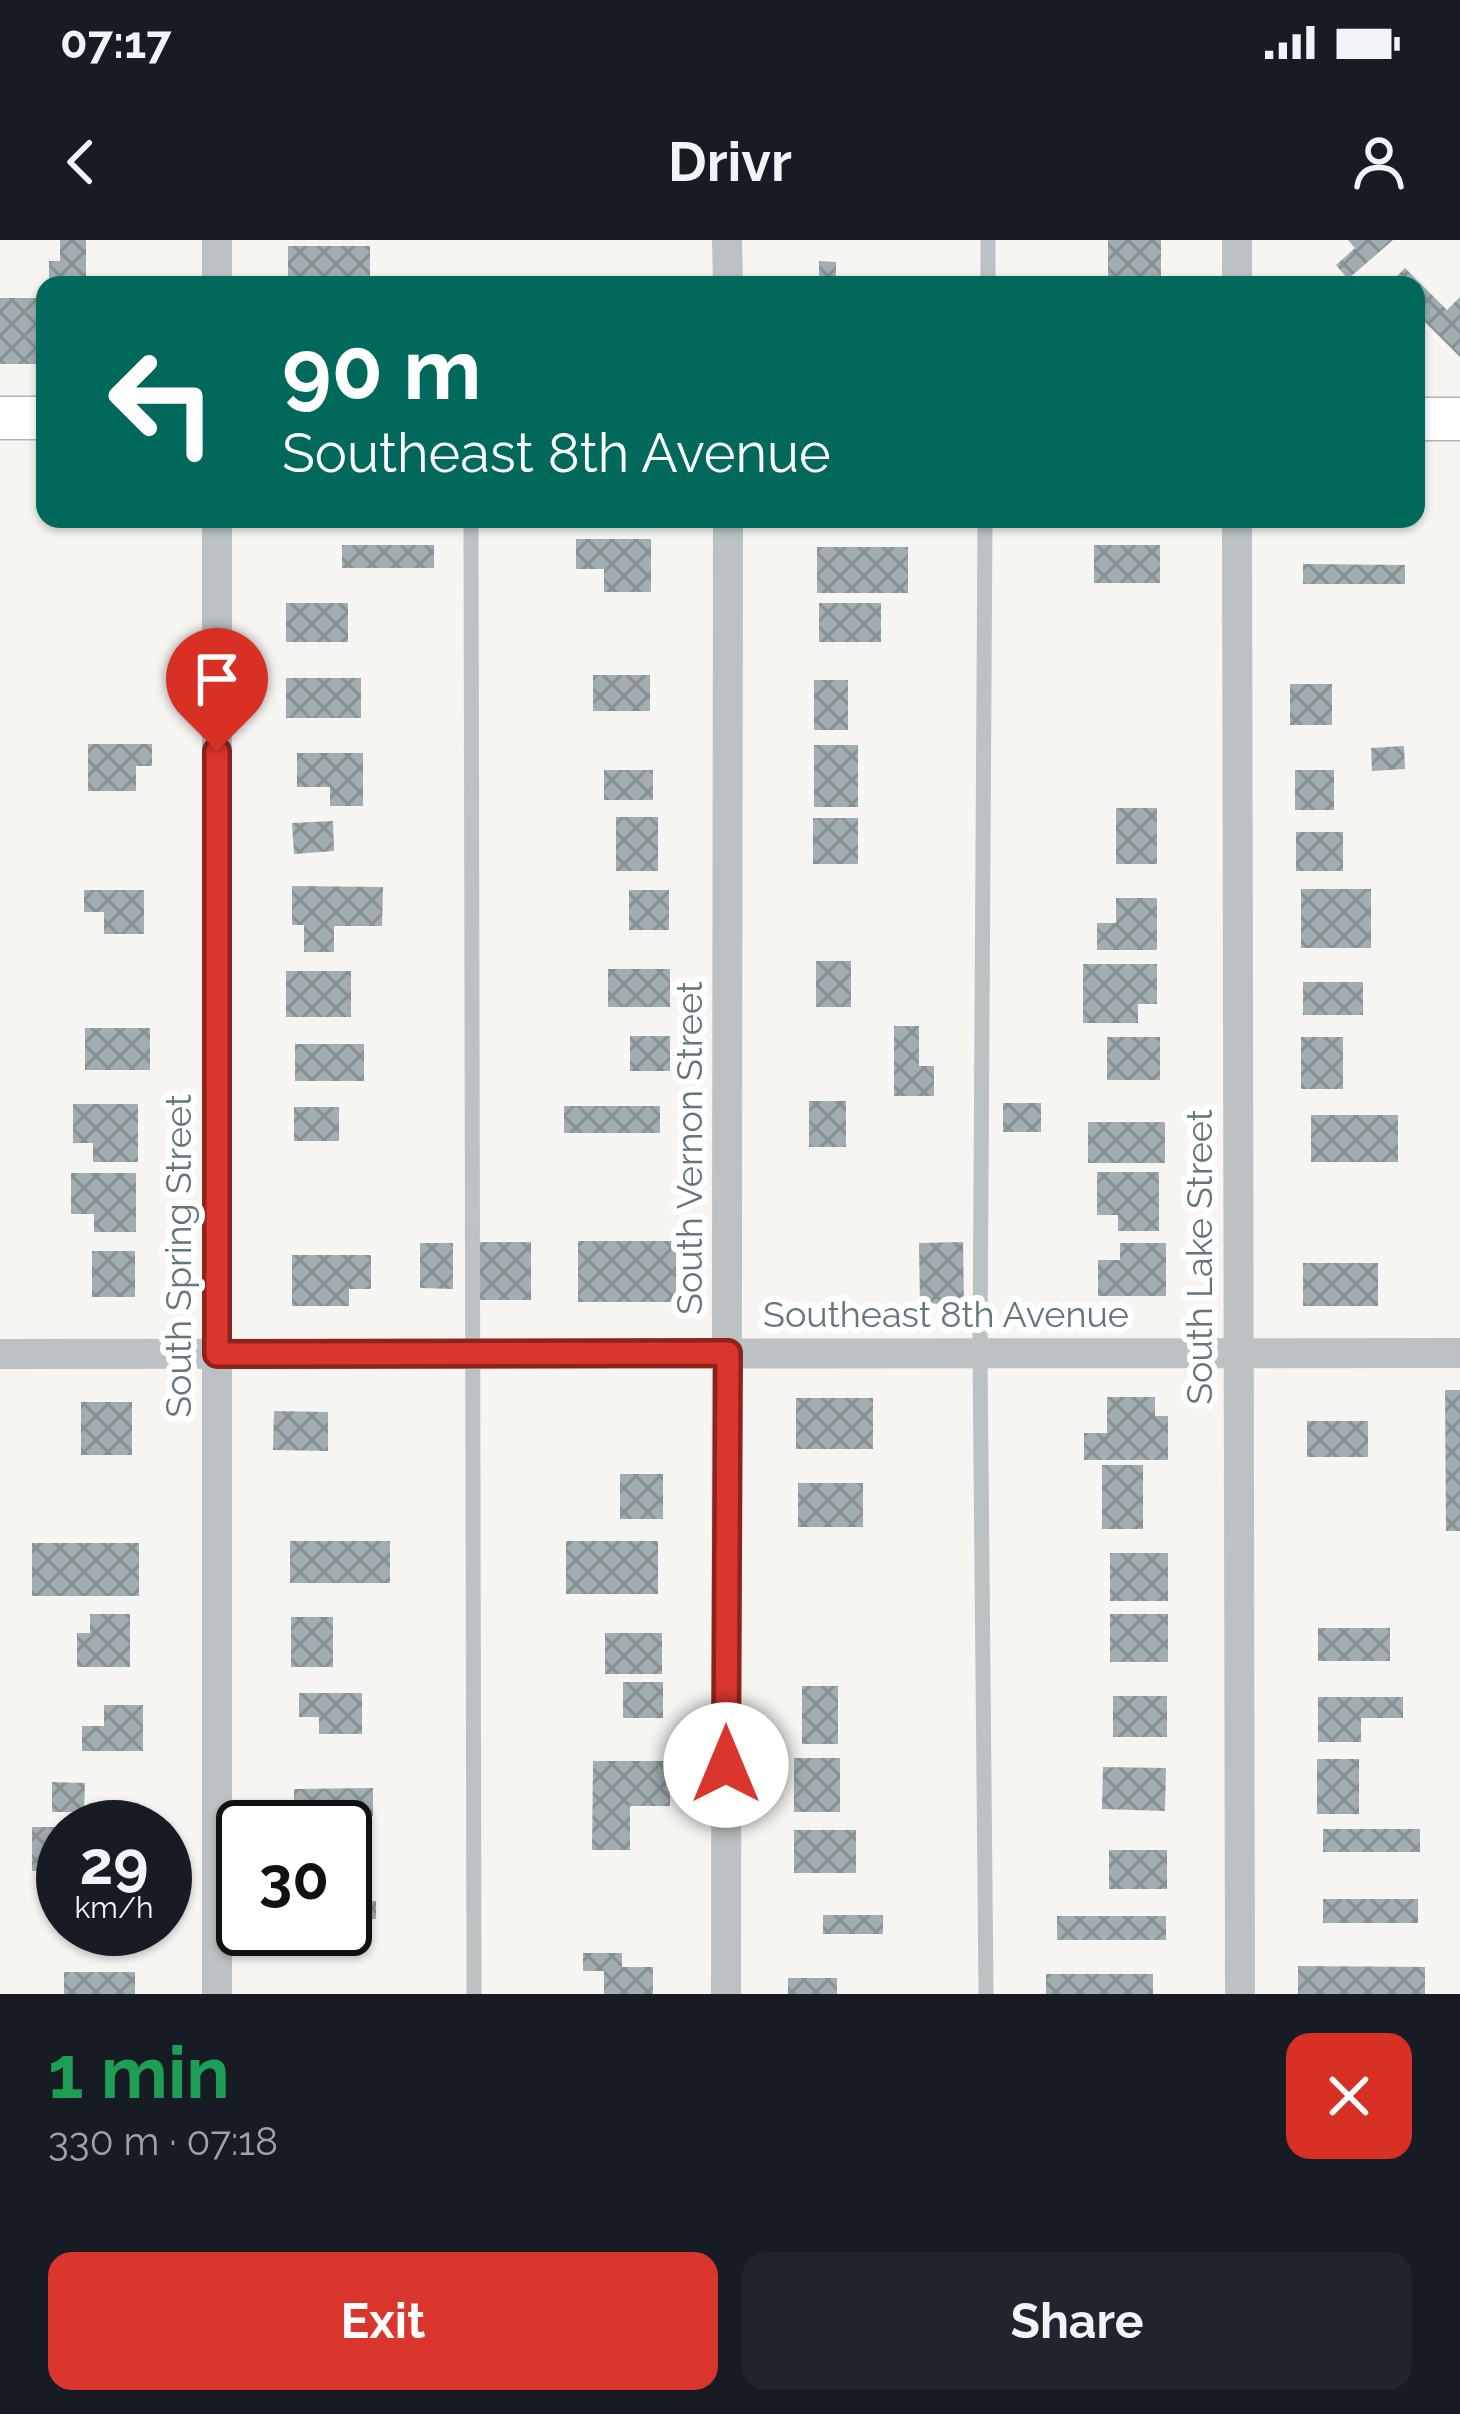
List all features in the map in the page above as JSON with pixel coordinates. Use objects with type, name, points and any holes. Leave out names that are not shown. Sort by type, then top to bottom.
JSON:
[{"type":"street","points":[[217,240],[217,276]]},
{"type":"street","points":[[728,240],[728,276]]},
{"type":"street","points":[[1237,240],[1237,276]]},
{"type":"street","points":[[0,418],[36,418]]},
{"type":"street","points":[[1425,419],[1460,419]]},
{"type":"street","name":"South Spring Street","points":[[217,528],[217,1994]]},
{"type":"street","name":"South Vernon Street","points":[[726,1994],[728,528]]},
{"type":"street","name":"South Lake Street","points":[[1237,528],[1240,1994]]},
{"type":"street","name":"Southeast 8th Avenue","points":[[0,1354],[1460,1353]]},
{"type":"lane","points":[[988,240],[988,276]]},
{"type":"lane","points":[[471,528],[474,1994]]},
{"type":"lane","points":[[985,528],[980,1354],[986,1994]]},
{"type":"building","points":[[60,240],[86,240],[86,276],[49,276],[49,261],[60,261]]},
{"type":"building","points":[[1108,240],[1161,240],[1161,276],[1108,276]]},
{"type":"building","points":[[1348,240],[1393,240],[1351,276],[1345,276],[1336,265],[1355,248]]},
{"type":"building","points":[[288,246],[370,246],[370,276],[288,276]]},
{"type":"building","points":[[819,261],[836,262],[836,276],[819,276]]},
{"type":"building","points":[[1425,288],[1447,310],[1460,297],[1460,357],[1425,322]]},
{"type":"building","points":[[0,298],[36,298],[36,364],[0,364]]},
{"type":"building","points":[[576,539],[651,539],[651,592],[604,592],[604,569],[576,569]]},
{"type":"building","points":[[342,545],[434,545],[434,568],[342,568]]},
{"type":"building","points":[[1094,545],[1160,545],[1160,583],[1094,583]]},
{"type":"building","points":[[817,547],[908,547],[908,593],[817,593]]},
{"type":"building","points":[[1303,564],[1405,565],[1405,584],[1303,584]]},
{"type":"building","points":[[286,603],[348,603],[348,642],[286,642]]},
{"type":"building","points":[[819,603],[881,603],[881,642],[819,642]]},
{"type":"building","points":[[593,675],[650,675],[650,711],[593,711]]},
{"type":"building","points":[[286,678],[361,678],[361,718],[286,718]]},
{"type":"building","points":[[814,680],[848,680],[848,730],[814,730]]},
{"type":"building","points":[[1290,684],[1332,684],[1332,725],[1290,725]]},
{"type":"building","points":[[88,744],[152,744],[152,766],[136,766],[136,791],[88,791]]},
{"type":"building","points":[[814,745],[858,745],[858,807],[814,807]]},
{"type":"building","points":[[1404,746],[1405,769],[1372,771],[1371,748]]},
{"type":"building","points":[[297,753],[363,753],[363,806],[330,806],[330,787],[297,787]]},
{"type":"building","points":[[604,770],[653,770],[653,800],[604,800]]},
{"type":"building","points":[[1295,770],[1334,770],[1334,810],[1295,810]]},
{"type":"building","points":[[1116,808],[1157,808],[1157,864],[1116,864]]},
{"type":"building","points":[[616,817],[658,817],[658,871],[616,871]]},
{"type":"building","points":[[813,818],[858,818],[858,864],[813,864]]},
{"type":"building","points":[[333,821],[334,851],[294,854],[292,823]]},
{"type":"building","points":[[1296,832],[1343,832],[1343,871],[1296,871]]},
{"type":"building","points":[[292,886],[383,887],[382,926],[334,926],[334,952],[304,952],[304,925],[292,925]]},
{"type":"building","points":[[1301,889],[1371,889],[1371,948],[1301,948]]},
{"type":"building","points":[[84,890],[144,890],[144,934],[104,934],[104,912],[84,912]]},
{"type":"building","points":[[629,890],[669,890],[669,930],[629,930]]},
{"type":"building","points":[[1116,898],[1157,898],[1157,950],[1097,950],[1097,923],[1116,923]]},
{"type":"building","points":[[816,961],[851,961],[851,1007],[816,1007]]},
{"type":"building","points":[[1083,964],[1157,964],[1157,1004],[1138,1004],[1138,1023],[1083,1023]]},
{"type":"building","points":[[608,969],[670,969],[670,1007],[608,1007]]},
{"type":"building","points":[[286,971],[351,971],[351,1017],[286,1017]]},
{"type":"building","points":[[1303,982],[1363,982],[1363,1015],[1303,1015]]},
{"type":"building","points":[[894,1026],[919,1026],[919,1066],[934,1066],[934,1096],[894,1096]]},
{"type":"building","points":[[85,1028],[150,1028],[150,1070],[85,1070]]},
{"type":"building","points":[[630,1036],[670,1036],[670,1071],[630,1071]]},
{"type":"building","points":[[1107,1037],[1160,1037],[1160,1080],[1107,1080]]},
{"type":"building","points":[[1301,1037],[1343,1037],[1343,1089],[1301,1089]]},
{"type":"building","points":[[295,1044],[364,1044],[364,1081],[295,1081]]},
{"type":"building","points":[[809,1101],[846,1101],[846,1147],[809,1147]]},
{"type":"building","points":[[1003,1103],[1041,1103],[1041,1132],[1003,1132]]},
{"type":"building","points":[[73,1104],[138,1104],[138,1162],[93,1162],[93,1143],[73,1143]]},
{"type":"building","points":[[564,1106],[660,1106],[660,1133],[564,1133]]},
{"type":"building","points":[[294,1107],[339,1107],[339,1141],[294,1141]]},
{"type":"building","points":[[1311,1115],[1398,1115],[1398,1162],[1311,1162]]},
{"type":"building","points":[[1088,1122],[1165,1122],[1165,1163],[1088,1163]]},
{"type":"building","points":[[1097,1172],[1159,1172],[1159,1231],[1118,1231],[1118,1215],[1097,1215]]},
{"type":"building","points":[[71,1173],[136,1173],[136,1232],[94,1232],[94,1214],[71,1214]]},
{"type":"building","points":[[578,1241],[676,1241],[676,1302],[578,1302]]},
{"type":"building","points":[[480,1242],[531,1242],[531,1300],[480,1300]]},
{"type":"building","points":[[963,1242],[964,1303],[920,1304],[919,1243]]},
{"type":"building","points":[[420,1243],[453,1243],[453,1289],[420,1288]]},
{"type":"building","points":[[1120,1243],[1166,1243],[1166,1296],[1098,1296],[1098,1260],[1120,1260]]},
{"type":"building","points":[[92,1251],[135,1251],[135,1297],[92,1297]]},
{"type":"building","points":[[292,1255],[371,1255],[371,1289],[349,1289],[349,1306],[292,1306]]},
{"type":"building","points":[[1303,1263],[1378,1263],[1378,1306],[1303,1306]]},
{"type":"building","points":[[1445,1390],[1460,1390],[1460,1531],[1446,1531]]},
{"type":"building","points":[[1107,1397],[1155,1397],[1155,1416],[1168,1416],[1168,1460],[1084,1460],[1084,1433],[1107,1433]]},
{"type":"building","points":[[796,1398],[873,1398],[873,1449],[796,1449]]},
{"type":"building","points":[[81,1402],[132,1402],[132,1455],[81,1455]]},
{"type":"building","points":[[274,1411],[328,1412],[328,1451],[273,1450]]},
{"type":"building","points":[[1307,1421],[1368,1421],[1368,1457],[1307,1457]]},
{"type":"building","points":[[1102,1465],[1143,1465],[1143,1529],[1102,1529]]},
{"type":"building","points":[[620,1474],[663,1474],[663,1519],[620,1519]]},
{"type":"building","points":[[798,1483],[863,1483],[863,1527],[798,1527]]},
{"type":"building","points":[[290,1541],[390,1541],[390,1583],[290,1583]]},
{"type":"building","points":[[566,1541],[658,1541],[658,1594],[566,1594]]},
{"type":"building","points":[[32,1543],[139,1543],[139,1596],[32,1596]]},
{"type":"building","points":[[1110,1553],[1168,1553],[1168,1601],[1110,1601]]},
{"type":"building","points":[[90,1614],[130,1614],[130,1667],[77,1667],[77,1633],[90,1633]]},
{"type":"building","points":[[1110,1614],[1168,1614],[1168,1662],[1110,1662]]},
{"type":"building","points":[[291,1617],[333,1617],[333,1667],[291,1667]]},
{"type":"building","points":[[1318,1628],[1390,1628],[1390,1661],[1318,1661]]},
{"type":"building","points":[[605,1633],[662,1633],[662,1674],[605,1674]]},
{"type":"building","points":[[623,1682],[663,1682],[663,1718],[623,1718]]},
{"type":"building","points":[[802,1686],[838,1686],[838,1744],[802,1744]]},
{"type":"building","points":[[299,1693],[362,1693],[362,1734],[319,1734],[319,1717],[299,1717]]},
{"type":"building","points":[[1113,1696],[1167,1696],[1167,1737],[1113,1737]]},
{"type":"building","points":[[1318,1697],[1403,1697],[1403,1718],[1361,1718],[1361,1742],[1318,1742]]},
{"type":"building","points":[[104,1705],[143,1705],[143,1751],[82,1751],[82,1726],[104,1726]]},
{"type":"building","points":[[794,1758],[840,1758],[840,1812],[794,1812]]},
{"type":"building","points":[[1317,1759],[1359,1759],[1359,1814],[1317,1814]]},
{"type":"building","points":[[593,1761],[670,1761],[670,1806],[630,1806],[630,1850],[592,1850]]},
{"type":"building","points":[[1103,1767],[1166,1768],[1165,1811],[1102,1809]]},
{"type":"building","points":[[52,1782],[85,1783],[84,1800],[52,1800]]},
{"type":"building","points":[[373,1788],[373,1816],[372,1800],[294,1800],[294,1789]]},
{"type":"building","points":[[32,1827],[36,1827],[36,1871],[32,1871]]},
{"type":"building","points":[[1323,1829],[1420,1829],[1420,1852],[1323,1852]]},
{"type":"building","points":[[794,1830],[856,1830],[856,1873],[794,1873]]},
{"type":"building","points":[[1109,1850],[1167,1850],[1167,1889],[1109,1889]]},
{"type":"building","points":[[1323,1899],[1418,1899],[1418,1923],[1323,1923]]},
{"type":"building","points":[[823,1915],[883,1915],[883,1934],[823,1934]]},
{"type":"building","points":[[1057,1916],[1166,1916],[1166,1940],[1057,1940]]},
{"type":"building","points":[[583,1953],[622,1953],[622,1967],[653,1967],[653,1994],[604,1994],[604,1971],[583,1971]]},
{"type":"building","points":[[1298,1966],[1425,1967],[1425,1994],[1298,1994]]},
{"type":"building","points":[[64,1972],[135,1972],[135,1994],[64,1994]]},
{"type":"building","points":[[1046,1974],[1153,1974],[1153,1994],[1046,1994]]},
{"type":"building","points":[[788,1978],[837,1978],[837,1994],[788,1994]]},
{"type":"route","points":[[217,751],[217,1354],[728,1353],[726,1765]]}]
